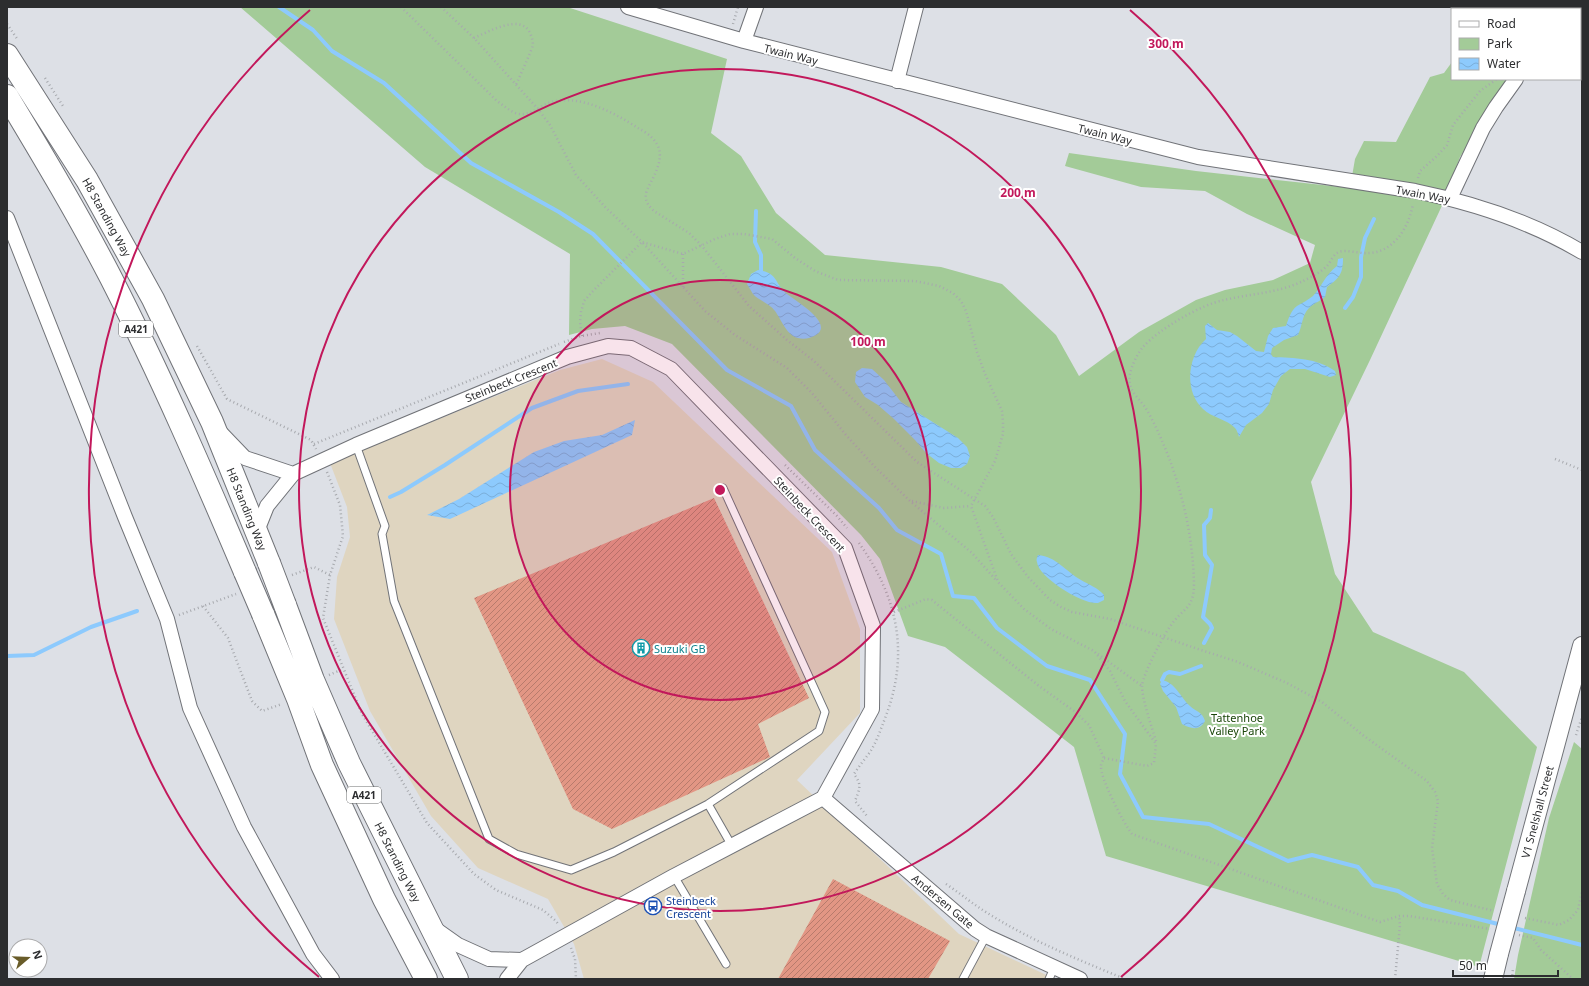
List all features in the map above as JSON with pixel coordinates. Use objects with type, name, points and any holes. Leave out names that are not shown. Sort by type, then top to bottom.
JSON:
[{"type":"highway","name":"H8 Standing Way","points":[[14,49],[153,299],[212,422],[257,531],[313,680],[348,763],[458,979]]},
{"type":"highway","name":"A421","points":[[7,96],[68,198],[110,277],[158,373],[190,443],[263,614],[298,699],[322,765],[384,899],[426,979]]},
{"type":"street","name":"Twain Way","points":[[628,7],[744,42],[1198,158],[1415,191],[1450,198],[1518,219],[1582,252]]},
{"type":"street","points":[[744,42],[756,7]]},
{"type":"street","points":[[897,80],[916,7]]},
{"type":"street","points":[[1450,198],[1483,128],[1515,80]]},
{"type":"street","points":[[7,218],[125,518],[167,620],[190,708],[244,827],[313,954],[332,979]]},
{"type":"street","name":"Steinbeck Crescent","points":[[257,531],[267,506],[293,474],[356,445],[567,357],[608,346],[631,348],[671,370],[845,548],[873,626],[872,709],[823,798]]},
{"type":"street","points":[[212,422],[245,458],[293,474]]},
{"type":"street","name":"V1 Snelshall Street","points":[[1493,979],[1582,646]]},
{"type":"street","points":[[507,979],[522,960],[674,876],[823,798]]},
{"type":"street","name":"Andersen Gate","points":[[823,798],[975,929],[1052,974],[1080,979]]},
{"type":"street","points":[[429,924],[458,945],[489,959],[522,960]]},
{"type":"lane","points":[[356,445],[385,526],[382,534],[394,601],[489,839],[516,854],[571,870],[614,852],[708,804],[819,731],[825,712],[723,488]]},
{"type":"lane","points":[[708,804],[732,846]]},
{"type":"lane","points":[[674,876],[726,964]]},
{"type":"lane","points":[[963,979],[986,936]]},
{"type":"path","points":[[402,7],[497,101],[513,112],[521,115],[530,113],[547,103],[557,101],[573,101],[589,104],[606,111],[629,122],[652,137],[660,149],[660,157],[656,171],[647,190],[646,198],[649,206],[654,211],[689,233],[702,246],[749,306],[814,361],[917,462],[985,506],[993,517],[1011,554],[1028,577],[1050,600],[1072,612],[1110,619],[1238,662],[1287,683],[1322,702],[1364,736],[1427,781],[1435,792],[1438,801],[1432,848],[1437,884],[1443,894],[1450,900],[1500,912]]},
{"type":"path","points":[[441,7],[474,38],[538,109],[550,125],[576,175],[607,209],[642,242],[705,311],[735,335],[787,368],[812,393],[846,435],[875,467],[910,501],[972,553],[1024,609],[1051,629],[1094,652],[1142,686]]},
{"type":"path","points":[[474,38],[513,23],[521,25],[529,30],[533,40],[533,48],[516,85]]},
{"type":"path","points":[[7,24],[14,49]]},
{"type":"path","points":[[42,75],[63,108]]},
{"type":"path","points":[[1104,758],[1147,766],[1154,763],[1156,744],[1142,686],[1162,637],[1178,616],[1187,609],[1192,599],[1194,585],[1191,544],[1184,507],[1177,482],[1164,444],[1151,418],[1132,391],[1130,383],[1130,374],[1134,361],[1142,347],[1174,323],[1194,311],[1223,300],[1280,289],[1301,282],[1326,266],[1334,255],[1340,251],[1368,254],[1394,244],[1405,229],[1411,214],[1420,171],[1437,156],[1446,145],[1453,125],[1480,91],[1496,80]]},
{"type":"path","points":[[642,242],[683,254],[715,239],[730,234],[751,235],[772,239],[795,258],[815,271],[838,280],[914,281],[938,286],[953,292],[961,301],[966,311],[977,352],[985,374],[1002,411],[1004,422],[1003,434],[995,461],[971,506],[998,582]]},
{"type":"path","points":[[582,336],[580,322],[584,301],[642,242]]},
{"type":"path","points":[[682,287],[683,254]]},
{"type":"path","points":[[196,344],[227,399],[311,440],[323,460],[340,506],[343,536],[330,575],[323,618],[362,714],[426,823],[474,874],[496,890],[543,910],[556,921],[575,959],[576,979]]},
{"type":"path","points":[[1555,459],[1582,470]]},
{"type":"path","points":[[910,501],[944,508],[971,506]]},
{"type":"path","points":[[894,612],[926,599],[932,600],[1084,720],[1089,725],[1104,758],[1101,767],[1104,779],[1126,826],[1132,834],[1380,922],[1399,916],[1409,916],[1496,930]]},
{"type":"path","points":[[203,606],[228,638],[252,701],[262,711],[298,699]]},
{"type":"path","points":[[1094,652],[1110,671],[1124,702],[1156,744]]},
{"type":"path","points":[[1522,917],[1560,925],[1569,920],[1578,910],[1582,891]]},
{"type":"path","points":[[1395,979],[1400,925],[1399,916]]},
{"type":"path","points":[[1518,935],[1533,938],[1541,950],[1573,979]]},
{"type":"shaded area","points":[[602,359],[653,382],[832,552],[860,629],[860,713],[797,780],[959,934],[1055,979],[584,979],[574,944],[548,899],[478,868],[431,816],[370,711],[334,619],[337,577],[350,537],[347,507],[330,463],[560,370]]},
{"type":"green space","name":"Tattenhoe Valley Park","points":[[240,7],[567,7],[727,59],[711,133],[741,156],[776,213],[825,255],[941,267],[1002,284],[1056,335],[1079,376],[1139,332],[1196,300],[1225,290],[1273,280],[1310,263],[1315,245],[1247,214],[1205,191],[1141,187],[1065,166],[1069,153],[1196,171],[1350,188],[1355,159],[1364,141],[1396,142],[1430,77],[1444,73],[1451,63],[1451,80],[1511,80],[1490,109],[1460,157],[1446,197],[1311,482],[1335,574],[1373,632],[1464,672],[1537,747],[1479,967],[1106,856],[1074,747],[945,647],[908,636],[880,559],[861,535],[672,344],[625,326],[592,329],[569,335],[570,254],[425,167]]},
{"type":"green space","points":[[1582,7],[1582,17],[1581,8],[1492,8]]},
{"type":"green space","points":[[1574,742],[1582,749],[1582,979],[1514,979],[1549,818]]},
{"type":"water","points":[[1343,258],[1340,275],[1327,287],[1325,297],[1307,311],[1303,318],[1298,335],[1284,340],[1272,348],[1271,354],[1273,357],[1321,363],[1335,371],[1336,375],[1330,377],[1305,369],[1290,369],[1281,376],[1273,390],[1269,404],[1262,413],[1246,425],[1239,437],[1232,425],[1203,409],[1197,402],[1193,393],[1190,374],[1195,355],[1206,339],[1205,326],[1208,323],[1217,330],[1230,332],[1256,351],[1264,352],[1268,336],[1273,328],[1286,326],[1293,310],[1313,296],[1337,266],[1338,259]]},
{"type":"water","points":[[758,270],[773,276],[787,294],[804,306],[817,318],[820,324],[820,330],[816,335],[805,339],[794,337],[787,331],[773,308],[753,294],[747,284],[751,274]]},
{"type":"water","points":[[862,368],[872,369],[884,380],[901,402],[958,438],[967,447],[970,456],[967,464],[961,468],[951,468],[939,463],[926,453],[894,419],[878,405],[865,397],[855,382],[856,372]]},
{"type":"water","points":[[635,420],[632,435],[450,519],[427,515],[459,499],[534,452],[564,441],[602,435]]},
{"type":"water","points":[[1038,555],[1045,556],[1056,561],[1075,576],[1096,588],[1104,595],[1104,600],[1098,603],[1082,600],[1062,589],[1039,568],[1037,560]]},
{"type":"water","points":[[1162,680],[1171,684],[1192,708],[1202,715],[1205,721],[1201,726],[1198,728],[1192,728],[1182,724],[1176,707],[1163,691],[1160,684]]},
{"type":"building","name":"Suzuki GB","points":[[714,498],[809,698],[758,724],[770,757],[612,829],[573,809],[474,598]]},
{"type":"building","points":[[833,879],[950,941],[928,979],[778,979]]},
{"type":"waterway","points":[[279,7],[313,30],[332,51],[384,83],[471,163],[559,212],[593,234],[727,370],[791,406],[815,450],[879,508],[897,530],[941,554],[953,596],[974,598],[997,628],[1047,666],[1090,680],[1125,734],[1120,774],[1143,817],[1209,824],[1288,861],[1312,855],[1358,867],[1373,885],[1398,891],[1422,905],[1502,925]]},
{"type":"waterway","points":[[756,211],[755,242],[761,255],[761,271]]},
{"type":"waterway","points":[[1345,308],[1353,297],[1361,277],[1361,257],[1365,238],[1374,219]]},
{"type":"waterway","points":[[390,497],[401,492],[445,465],[532,408],[578,391],[628,384]]},
{"type":"waterway","points":[[1204,643],[1212,628],[1203,617],[1212,565],[1205,555],[1204,525],[1210,518],[1211,510]]},
{"type":"waterway","points":[[7,656],[34,655],[91,627],[137,611]]},
{"type":"waterway","points":[[1162,680],[1165,674],[1169,672],[1180,674],[1201,666]]},
{"type":"waterway","points":[[1510,927],[1582,945]]},
{"type":"place","name":"Suzuki GB","points":[[641,648]]},
{"type":"place","name":"Steinbeck Crescent","points":[[653,906]]}]
